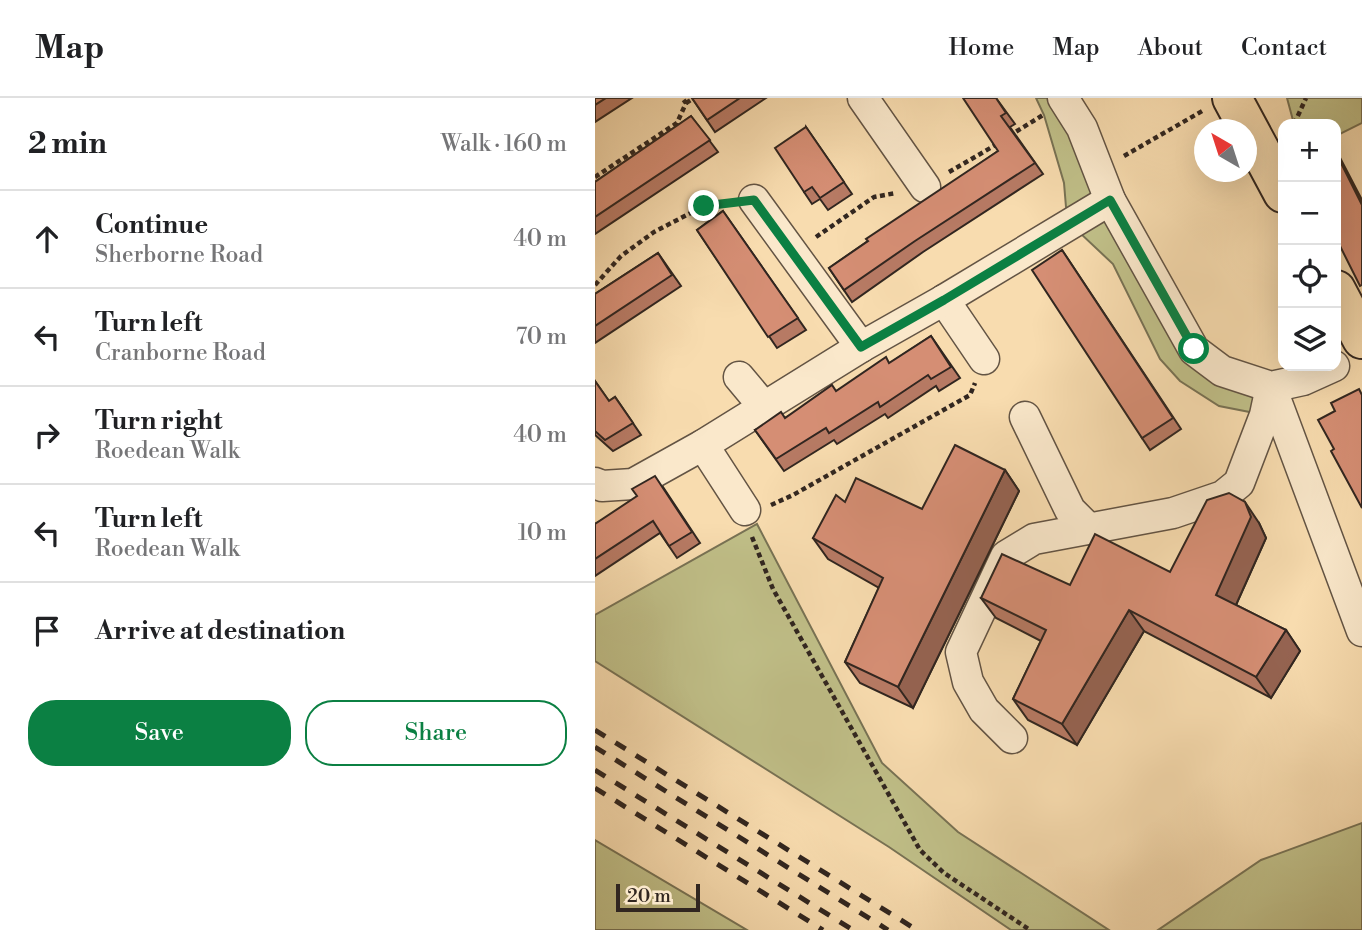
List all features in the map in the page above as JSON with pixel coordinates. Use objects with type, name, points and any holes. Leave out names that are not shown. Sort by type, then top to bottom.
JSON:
[{"type":"main road","points":[[1220,102],[1278,186]]},
{"type":"main road","points":[[1341,300],[1361,340]]},
{"type":"street","points":[[863,98],[925,187]]},
{"type":"street","points":[[1063,98],[1082,128],[1110,200],[1194,349],[1222,372],[1271,387],[1303,380],[1322,371]]},
{"type":"street","points":[[754,200],[861,347]]},
{"type":"street","points":[[595,483],[602,486],[633,484],[703,445],[861,347],[1110,200]]},
{"type":"street","points":[[944,300],[983,359]]},
{"type":"street","points":[[1341,359],[1361,340]]},
{"type":"street","points":[[739,377],[764,407]]},
{"type":"street","points":[[1012,738],[984,710],[968,682],[961,652],[1006,556],[1034,539],[1173,513],[1223,496],[1239,484],[1265,415],[1271,387]]},
{"type":"street","points":[[1271,387],[1362,631]]},
{"type":"street","points":[[1025,416],[1070,510],[1089,528]]},
{"type":"street","points":[[703,445],[746,513]]},
{"type":"path","points":[[595,177],[677,123],[684,101],[694,98]]},
{"type":"path","points":[[1296,119],[1306,98]]},
{"type":"path","points":[[1099,171],[1220,102]]},
{"type":"path","points":[[595,285],[621,256],[654,232],[704,206],[754,200]]},
{"type":"path","points":[[983,359],[970,395],[793,495],[746,513],[748,526],[773,589],[920,850],[944,873],[1030,930]]},
{"type":"shaded area","points":[[1036,98],[1063,98],[1194,349],[1271,387],[1265,415],[1219,406],[1180,381],[1160,359],[1113,264],[1081,234],[1066,207],[1064,183],[1044,115]]},
{"type":"shaded area","points":[[1287,98],[1362,98],[1362,123],[1341,134],[1341,119],[1293,119]]},
{"type":"shaded area","points":[[757,524],[882,763],[958,832],[1109,930],[1011,930],[889,847],[595,661],[595,615]]},
{"type":"shaded area","points":[[1362,823],[1362,930],[1158,930],[1261,860]]},
{"type":"shaded area","points":[[595,840],[747,930],[595,930]]},
{"type":"building","points":[[595,98],[606,98],[595,105]]},
{"type":"building","points":[[692,98],[740,98],[707,120]]},
{"type":"building","points":[[963,98],[996,98],[1006,113],[1001,116],[1035,163],[844,290],[829,268],[868,241],[866,239],[998,151]]},
{"type":"building","points":[[691,116],[710,140],[595,217],[595,182]]},
{"type":"building","points":[[806,127],[844,182],[820,198],[812,187],[804,192],[775,148]]},
{"type":"building","points":[[1341,163],[1362,205],[1360,286],[1341,248]]},
{"type":"building","points":[[723,211],[798,318],[768,337],[697,230]]},
{"type":"building","points":[[1062,250],[1173,418],[1142,438],[1032,270]]},
{"type":"building","points":[[658,253],[672,275],[595,326],[595,294]]},
{"type":"building","points":[[931,336],[951,367],[931,379],[928,375],[880,407],[878,402],[829,433],[826,428],[776,459],[755,430],[781,412],[785,418],[832,385],[836,391],[886,357],[889,363]]},
{"type":"building","points":[[595,381],[609,401],[615,397],[633,423],[605,440],[595,431]]},
{"type":"building","points":[[1359,389],[1362,395],[1362,508],[1331,451],[1334,449],[1318,420],[1335,411],[1331,403]]},
{"type":"building","points":[[955,445],[1005,470],[898,687],[845,662],[883,578],[813,538],[836,495],[845,502],[856,478],[922,509]]},
{"type":"building","points":[[655,476],[692,532],[669,546],[653,521],[595,559],[595,524],[637,496],[632,489]]},
{"type":"building","points":[[1229,493],[1245,502],[1251,517],[1216,595],[1286,630],[1256,677],[1129,610],[1062,724],[1013,699],[1046,630],[981,598],[1002,554],[1070,585],[1095,534],[1170,572],[1207,500]]},
{"type":"railway","points":[[595,730],[917,930]]},
{"type":"railway","points":[[595,747],[888,930]]},
{"type":"railway","points":[[595,770],[853,930]]},
{"type":"railway","points":[[595,788],[823,930]]},
{"type":"route","points":[[704,206],[754,200],[861,347],[1110,200],[1194,349]]}]
